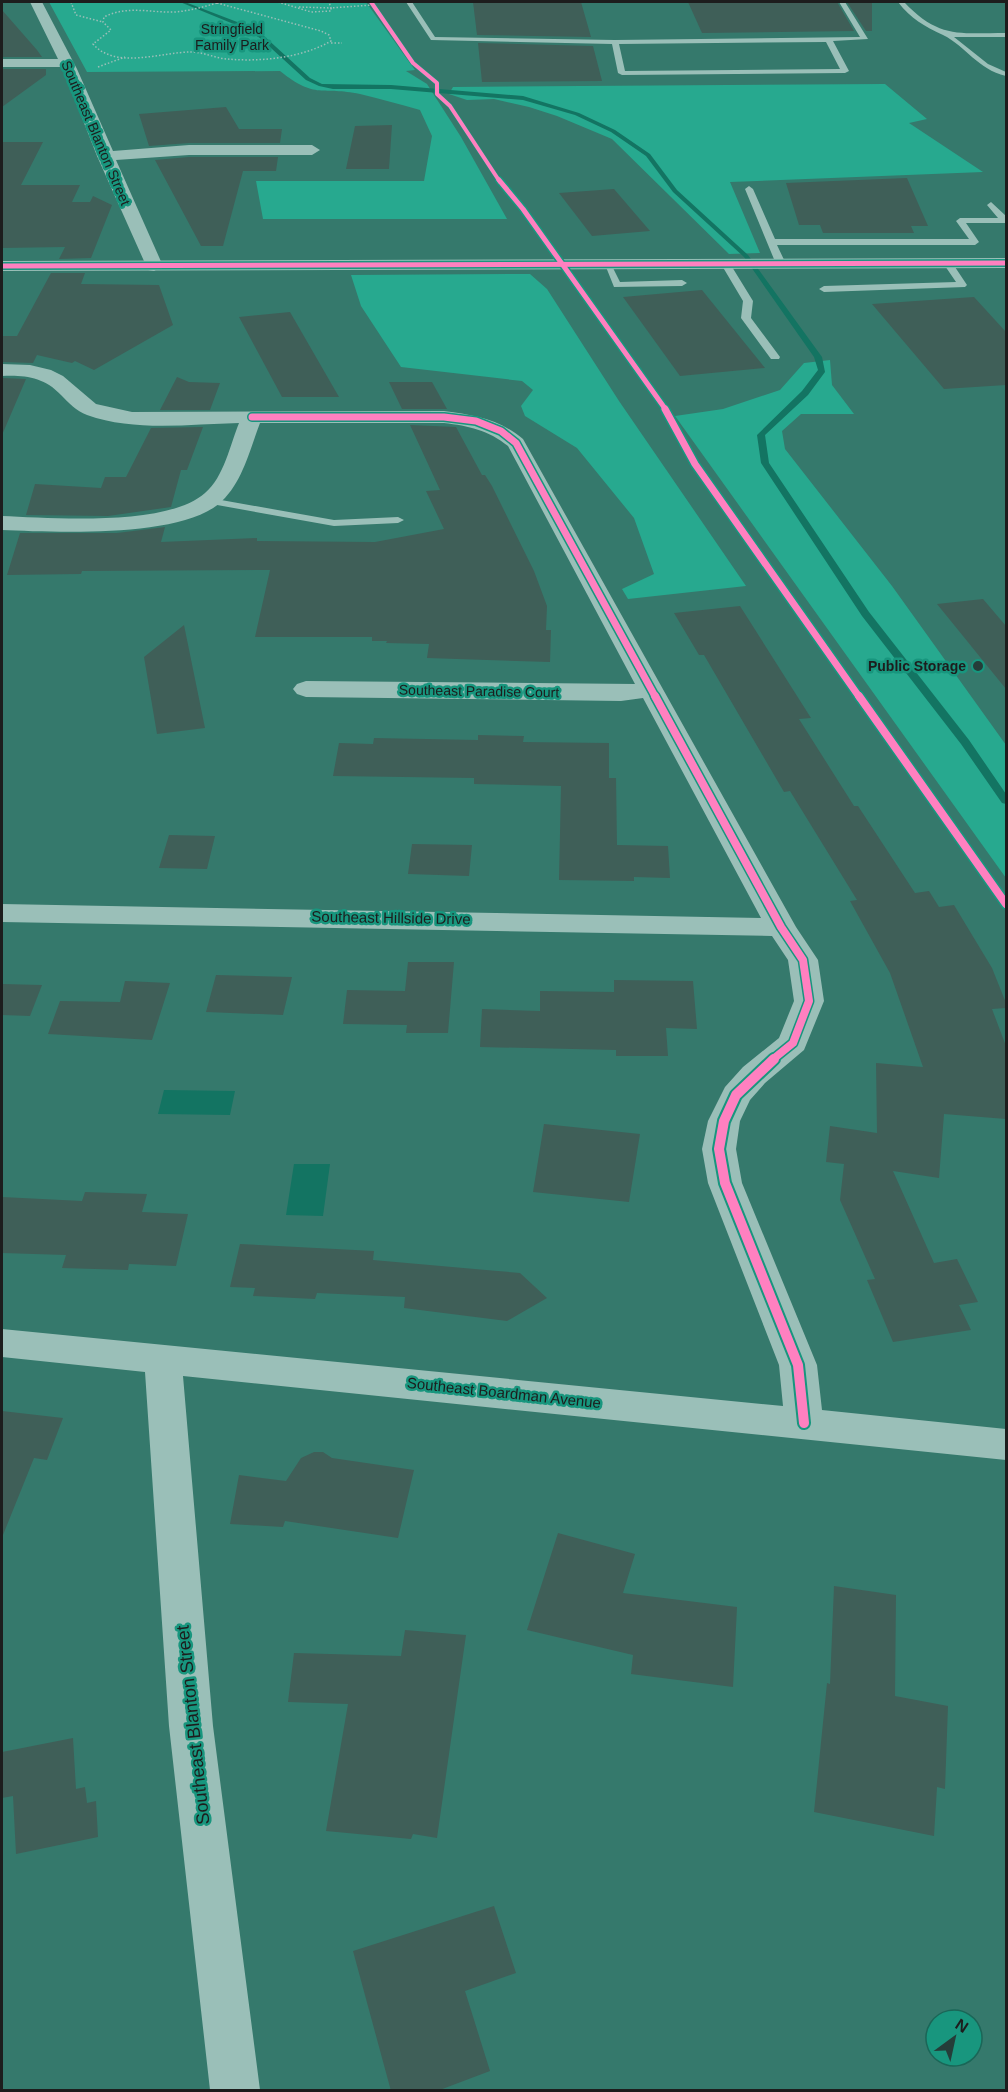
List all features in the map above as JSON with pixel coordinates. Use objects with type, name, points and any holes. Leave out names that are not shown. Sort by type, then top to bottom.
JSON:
[{"type":"street","name":"Southeast Blanton Street","points":[[36,2],[66,63],[154,266]]},
{"type":"street","points":[[2,63],[66,63]]},
{"type":"street","points":[[105,156],[178,150],[312,150]]},
{"type":"street","points":[[2,266],[1006,263]]},
{"type":"street","points":[[2,370],[40,373],[56,380],[71,397],[85,406],[107,415],[140,418],[444,417],[476,421],[501,431],[516,443],[781,927],[803,960],[809,1001],[793,1043],[754,1075],[736,1095],[724,1121],[719,1149],[725,1183],[798,1365],[804,1424]]},
{"type":"street","points":[[2,523],[142,523],[170,518],[210,501],[224,486],[252,417]]},
{"type":"street","name":"Southeast Paradise Court","points":[[306,688],[621,693],[651,690]]},
{"type":"street","name":"Southeast Hillside Drive","points":[[2,913],[781,927]]},
{"type":"street","name":"Southeast Boardman Avenue","points":[[2,1343],[1006,1444]]},
{"type":"street","name":"Southeast Blanton Street","points":[[163,1359],[191,1726],[235,2091]]},
{"type":"lane","points":[[409,2],[434,39],[615,42],[865,39],[842,2]]},
{"type":"lane","points":[[901,2],[916,20],[929,30],[947,34],[1006,35]]},
{"type":"lane","points":[[993,35],[986,26],[1006,26]]},
{"type":"lane","points":[[947,34],[985,66],[1006,74]]},
{"type":"lane","points":[[615,42],[622,73],[844,70],[829,40]]},
{"type":"lane","points":[[962,46],[973,46]]},
{"type":"lane","points":[[749,189],[781,264]]},
{"type":"lane","points":[[991,205],[1006,220]]},
{"type":"lane","points":[[771,242],[975,242],[960,221],[1006,220]]},
{"type":"lane","points":[[824,289],[962,285],[948,263]]},
{"type":"lane","points":[[607,264],[617,285],[682,283]]},
{"type":"lane","points":[[726,264],[748,302],[746,318],[775,357]]},
{"type":"lane","points":[[210,501],[334,523],[398,520]]},
{"type":"path","points":[[71,2],[75,7],[76,15],[104,22],[111,30],[93,44],[104,53],[136,58],[198,52],[221,58],[244,59],[307,52],[330,43],[342,43]]},
{"type":"path","points":[[212,2],[321,31],[332,38],[330,43]]},
{"type":"path","points":[[104,22],[106,15],[127,9],[181,11],[227,2]]},
{"type":"path","points":[[278,2],[299,7],[331,8],[372,3],[379,13]]},
{"type":"path","points":[[329,2],[331,8]]},
{"type":"path","points":[[299,7],[307,12],[323,13],[331,11],[331,8]]},
{"type":"green space","name":"Stringfield Family Park","points":[[49,2],[366,2],[415,70],[406,71],[427,84],[461,137],[507,219],[263,219],[256,181],[424,181],[432,136],[420,110],[360,94],[311,89],[302,86],[280,71],[87,72]]},
{"type":"green space","points":[[885,84],[927,119],[909,123],[983,172],[730,182],[760,253],[729,254],[612,139],[529,107],[494,99],[467,100],[449,94],[453,87]]},
{"type":"green space","points":[[530,274],[547,289],[619,401],[746,586],[628,599],[622,589],[654,574],[634,518],[577,448],[525,416],[521,406],[533,390],[522,381],[401,367],[361,306],[351,275]]},
{"type":"green space","points":[[830,360],[832,385],[854,414],[801,414],[782,431],[785,449],[892,586],[1006,745],[1006,878],[675,416],[723,409],[780,390],[804,363]]},
{"type":"shaded area","points":[[164,1090],[235,1091],[230,1115],[158,1114]]},
{"type":"shaded area","points":[[294,1164],[330,1164],[323,1216],[286,1215]]},
{"type":"building","points":[[473,2],[581,2],[591,37],[477,35]]},
{"type":"building","points":[[688,2],[837,2],[854,31],[702,33]]},
{"type":"building","points":[[847,2],[872,2],[872,31],[866,31]]},
{"type":"building","points":[[2,10],[37,50],[42,57],[2,57]]},
{"type":"building","points":[[478,43],[593,46],[602,81],[482,82]]},
{"type":"building","points":[[2,69],[46,69],[46,75],[2,107]]},
{"type":"building","points":[[226,107],[239,129],[282,129],[280,143],[189,143],[149,146],[139,114]]},
{"type":"building","points":[[392,125],[389,169],[346,169],[355,126]]},
{"type":"building","points":[[2,142],[43,142],[21,185],[80,185],[72,202],[90,202],[93,196],[112,205],[91,258],[59,259],[65,247],[2,248]]},
{"type":"building","points":[[189,157],[278,157],[276,171],[243,171],[223,246],[201,246],[155,160]]},
{"type":"building","points":[[907,178],[928,226],[911,226],[914,233],[823,233],[820,225],[799,225],[786,183]]},
{"type":"building","points":[[614,189],[650,231],[592,236],[559,193]]},
{"type":"building","points":[[51,273],[85,273],[81,284],[159,285],[173,325],[94,370],[75,361],[72,363],[37,355],[33,363],[2,362],[2,336],[17,336]]},
{"type":"building","points":[[702,290],[765,368],[680,376],[623,297]]},
{"type":"building","points":[[974,297],[1006,332],[1006,385],[944,389],[872,304]]},
{"type":"building","points":[[290,312],[339,397],[282,397],[239,317]]},
{"type":"building","points":[[177,377],[189,382],[220,383],[210,410],[160,410]]},
{"type":"building","points":[[2,378],[26,379],[2,435]]},
{"type":"building","points":[[389,382],[432,382],[447,409],[402,409]]},
{"type":"building","points":[[410,425],[456,427],[482,475],[485,475],[492,486],[534,571],[547,606],[546,630],[551,630],[550,662],[427,658],[429,644],[386,643],[387,641],[372,641],[372,637],[255,637],[270,570],[82,571],[81,574],[7,575],[20,533],[117,533],[165,527],[161,542],[257,538],[257,541],[375,542],[444,529],[426,491],[440,490]]},
{"type":"building","points":[[203,427],[187,470],[181,470],[171,507],[108,516],[26,515],[35,484],[101,488],[105,477],[126,477],[151,428]]},
{"type":"building","points":[[983,599],[1006,626],[1006,689],[937,604]]},
{"type":"building","points":[[740,606],[811,718],[799,719],[854,806],[858,806],[915,893],[929,891],[939,907],[954,905],[992,968],[1006,1003],[1006,1008],[992,1009],[1006,1046],[1006,1119],[944,1114],[939,1178],[893,1171],[934,1263],[957,1259],[978,1302],[959,1305],[971,1330],[893,1342],[867,1280],[875,1279],[840,1200],[844,1164],[826,1162],[830,1126],[877,1133],[876,1063],[923,1067],[890,973],[850,901],[857,900],[790,791],[784,792],[704,655],[699,655],[674,613]]},
{"type":"building","points":[[184,625],[205,728],[157,734],[144,657]]},
{"type":"building","points":[[478,735],[524,736],[523,742],[609,743],[609,778],[616,778],[617,845],[668,846],[670,878],[634,877],[634,881],[559,880],[561,786],[474,784],[474,778],[333,776],[339,743],[373,744],[374,738],[478,740]]},
{"type":"building","points":[[169,835],[215,836],[207,869],[159,868]]},
{"type":"building","points":[[412,844],[472,845],[469,876],[408,874]]},
{"type":"building","points":[[408,962],[454,962],[448,1033],[406,1033],[407,1025],[343,1024],[347,990],[405,991]]},
{"type":"building","points":[[216,975],[292,977],[283,1015],[206,1012]]},
{"type":"building","points":[[614,980],[693,981],[697,1029],[666,1028],[668,1056],[616,1056],[616,1050],[480,1047],[482,1009],[540,1011],[540,991],[614,992]]},
{"type":"building","points":[[125,981],[170,983],[152,1040],[48,1034],[60,1001],[120,1002]]},
{"type":"building","points":[[2,984],[42,985],[30,1016],[2,1015]]},
{"type":"building","points":[[544,1124],[640,1134],[629,1202],[533,1192]]},
{"type":"building","points":[[85,1192],[147,1194],[142,1212],[188,1214],[176,1266],[129,1264],[128,1270],[62,1268],[66,1255],[2,1253],[2,1197],[82,1201]]},
{"type":"building","points":[[240,1244],[374,1251],[373,1260],[520,1273],[547,1298],[507,1321],[404,1308],[405,1297],[317,1293],[315,1299],[253,1296],[255,1288],[230,1287]]},
{"type":"building","points":[[2,1411],[63,1418],[47,1460],[34,1458],[3,1535]]},
{"type":"building","points":[[314,1452],[323,1452],[332,1458],[414,1470],[398,1538],[285,1521],[283,1527],[230,1524],[239,1475],[286,1481],[301,1458]]},
{"type":"building","points":[[558,1533],[635,1554],[623,1593],[737,1607],[733,1687],[631,1674],[633,1655],[527,1630]]},
{"type":"building","points":[[834,1586],[896,1595],[895,1696],[948,1706],[945,1789],[937,1787],[934,1836],[814,1812],[827,1683],[830,1684]]},
{"type":"building","points":[[405,1630],[466,1635],[437,1838],[413,1834],[411,1839],[326,1831],[348,1704],[288,1702],[294,1653],[401,1656]]},
{"type":"building","points":[[73,1738],[76,1789],[85,1787],[87,1803],[96,1801],[98,1837],[16,1854],[13,1796],[2,1798],[2,1752]]},
{"type":"building","points":[[494,1906],[516,1973],[465,1991],[490,2071],[437,2091],[391,2091],[353,1951]]},
{"type":"waterway","points":[[182,2],[243,26],[262,37],[308,79],[321,85],[391,87],[523,98],[577,114],[613,131],[648,155],[675,191],[746,256],[818,357],[822,370],[805,393],[761,435],[765,463],[865,614],[965,742],[1006,801]]},
{"type":"cycle path","points":[[371,2],[413,63],[437,83],[437,94],[450,106],[491,171],[523,209],[661,402],[695,464],[1006,904]]},
{"type":"cycle path","points":[[2,266],[1006,263]]},
{"type":"cycle path","points":[[252,417],[444,417],[476,421],[501,431],[516,443],[781,927],[803,960],[809,1001],[793,1043],[754,1075],[736,1095],[724,1121],[719,1149],[725,1183],[798,1365],[804,1423]]},
{"type":"place","name":"Public Storage","points":[[978,666]]}]
